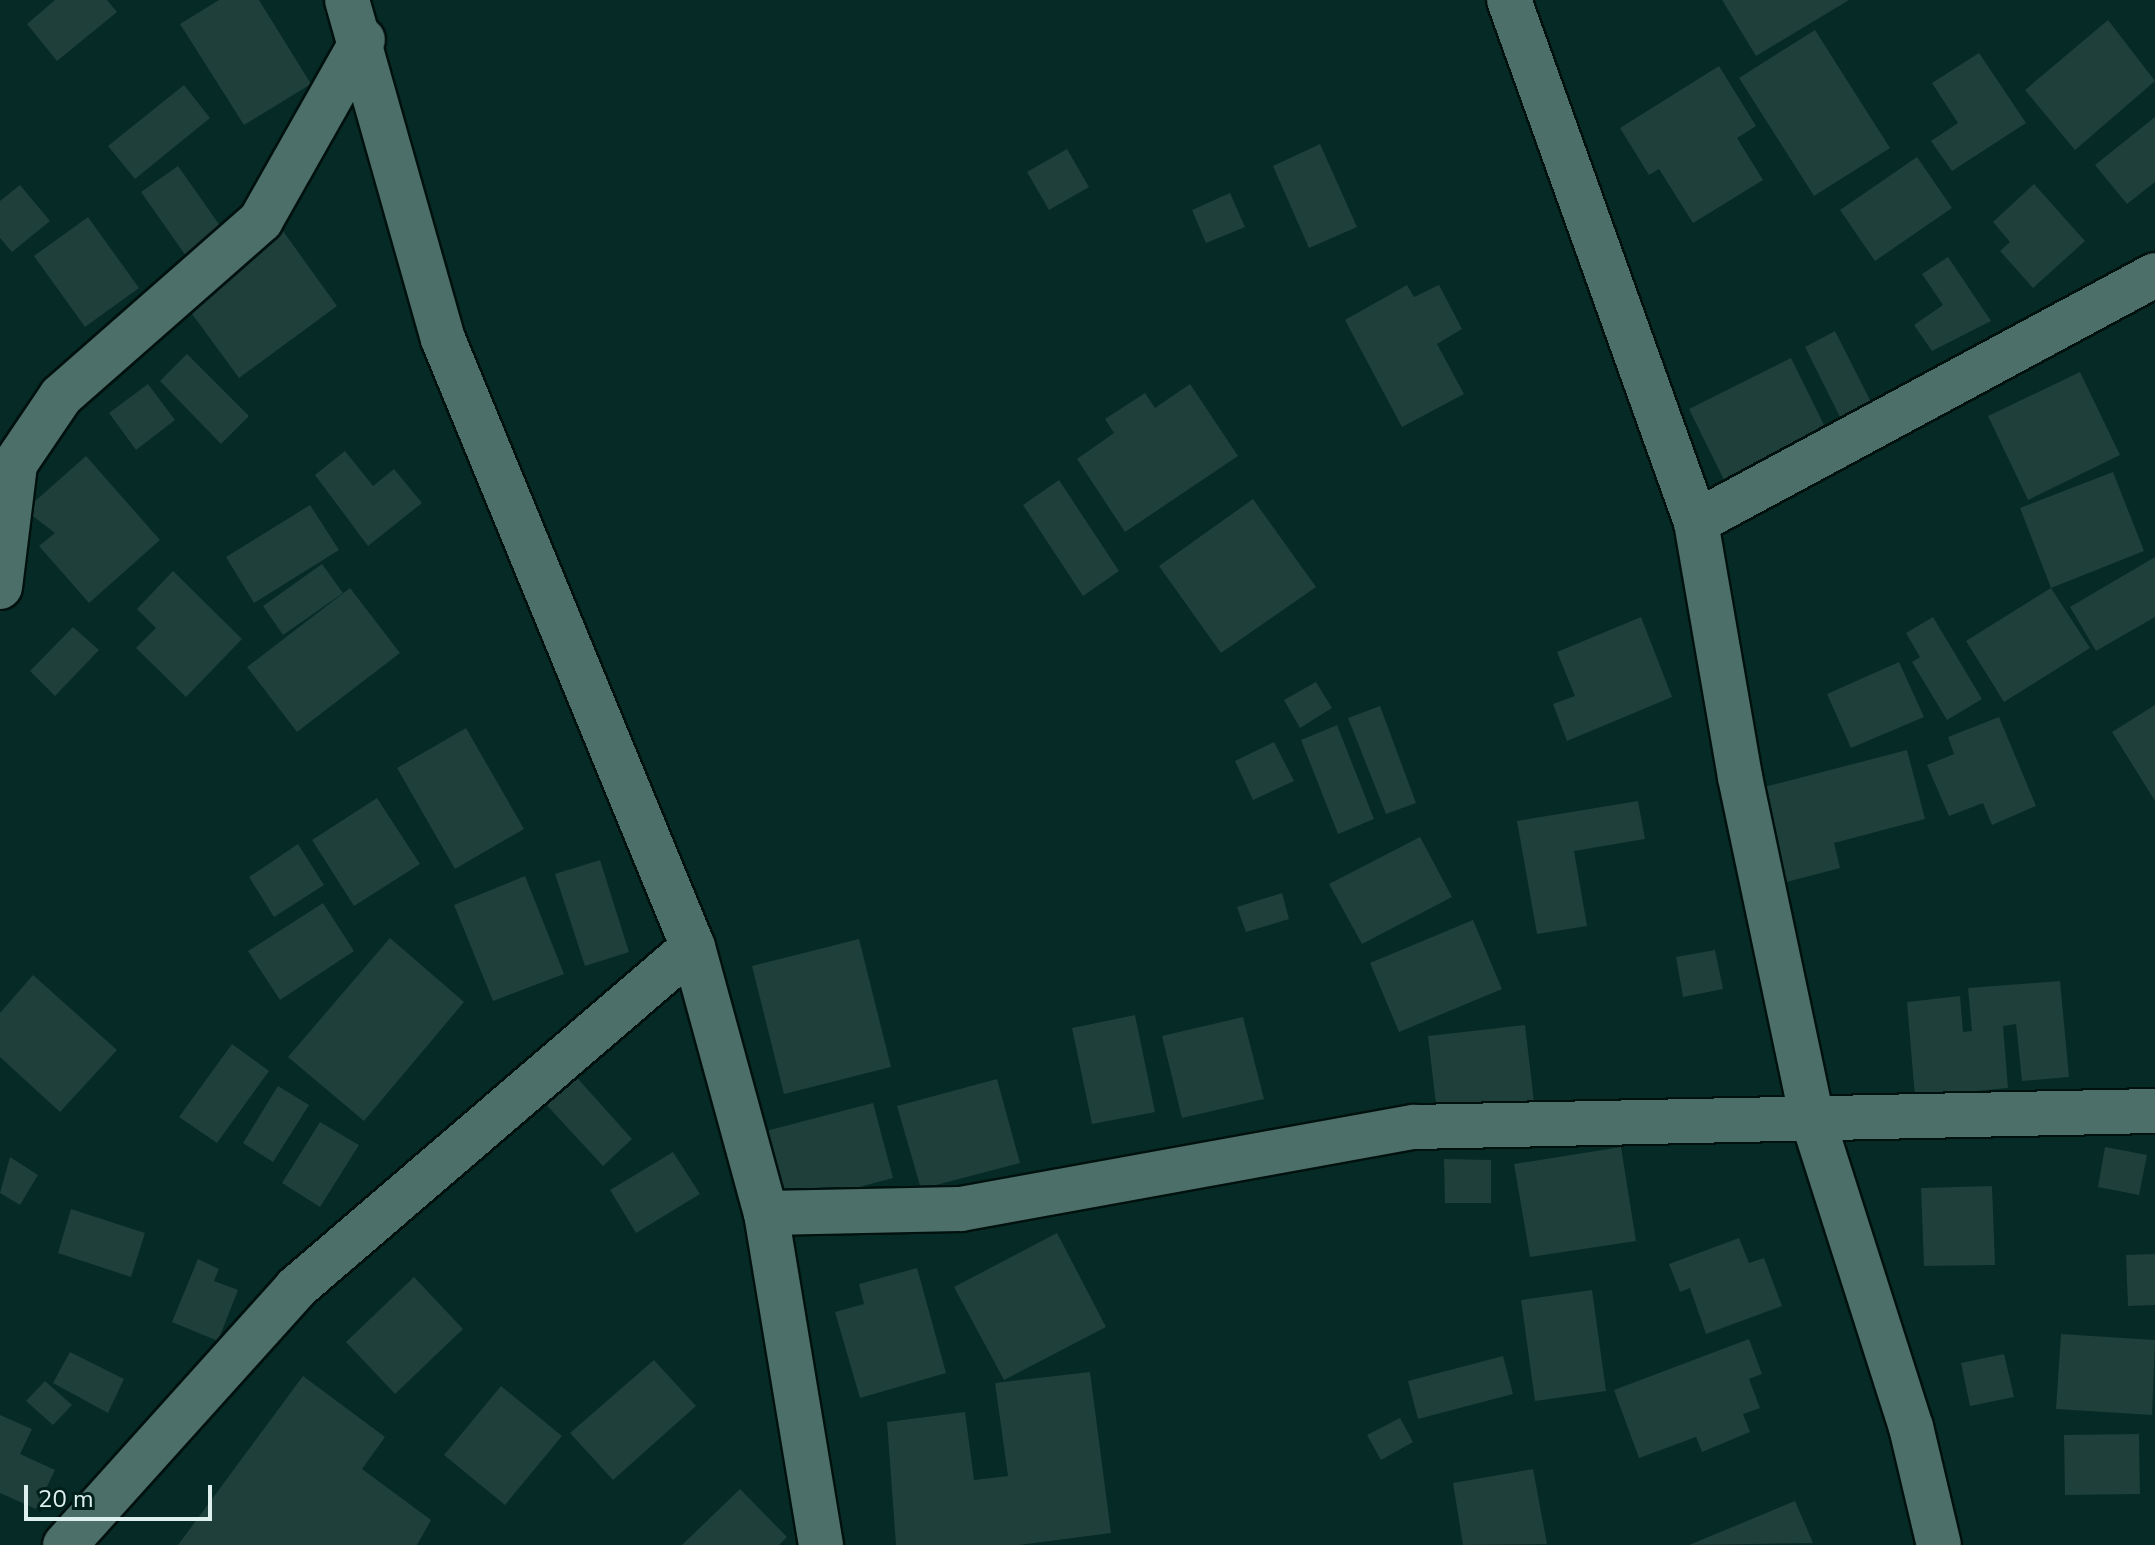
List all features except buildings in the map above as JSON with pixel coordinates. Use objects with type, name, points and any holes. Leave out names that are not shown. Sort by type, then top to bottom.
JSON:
[{"type":"street","points":[[1509,0],[1696,522],[1740,777],[1811,1114],[1911,1427],[1939,1545]]},
{"type":"street","points":[[0,587],[15,464],[61,396],[261,220],[355,20]]},
{"type":"street","points":[[355,20],[443,339],[693,947],[766,1213],[821,1545]]},
{"type":"street","points":[[1696,522],[2155,275]]},
{"type":"street","points":[[65,1545],[296,1288],[693,947]]},
{"type":"street","points":[[766,1213],[961,1209],[1414,1127],[1811,1114],[2155,1111]]}]
